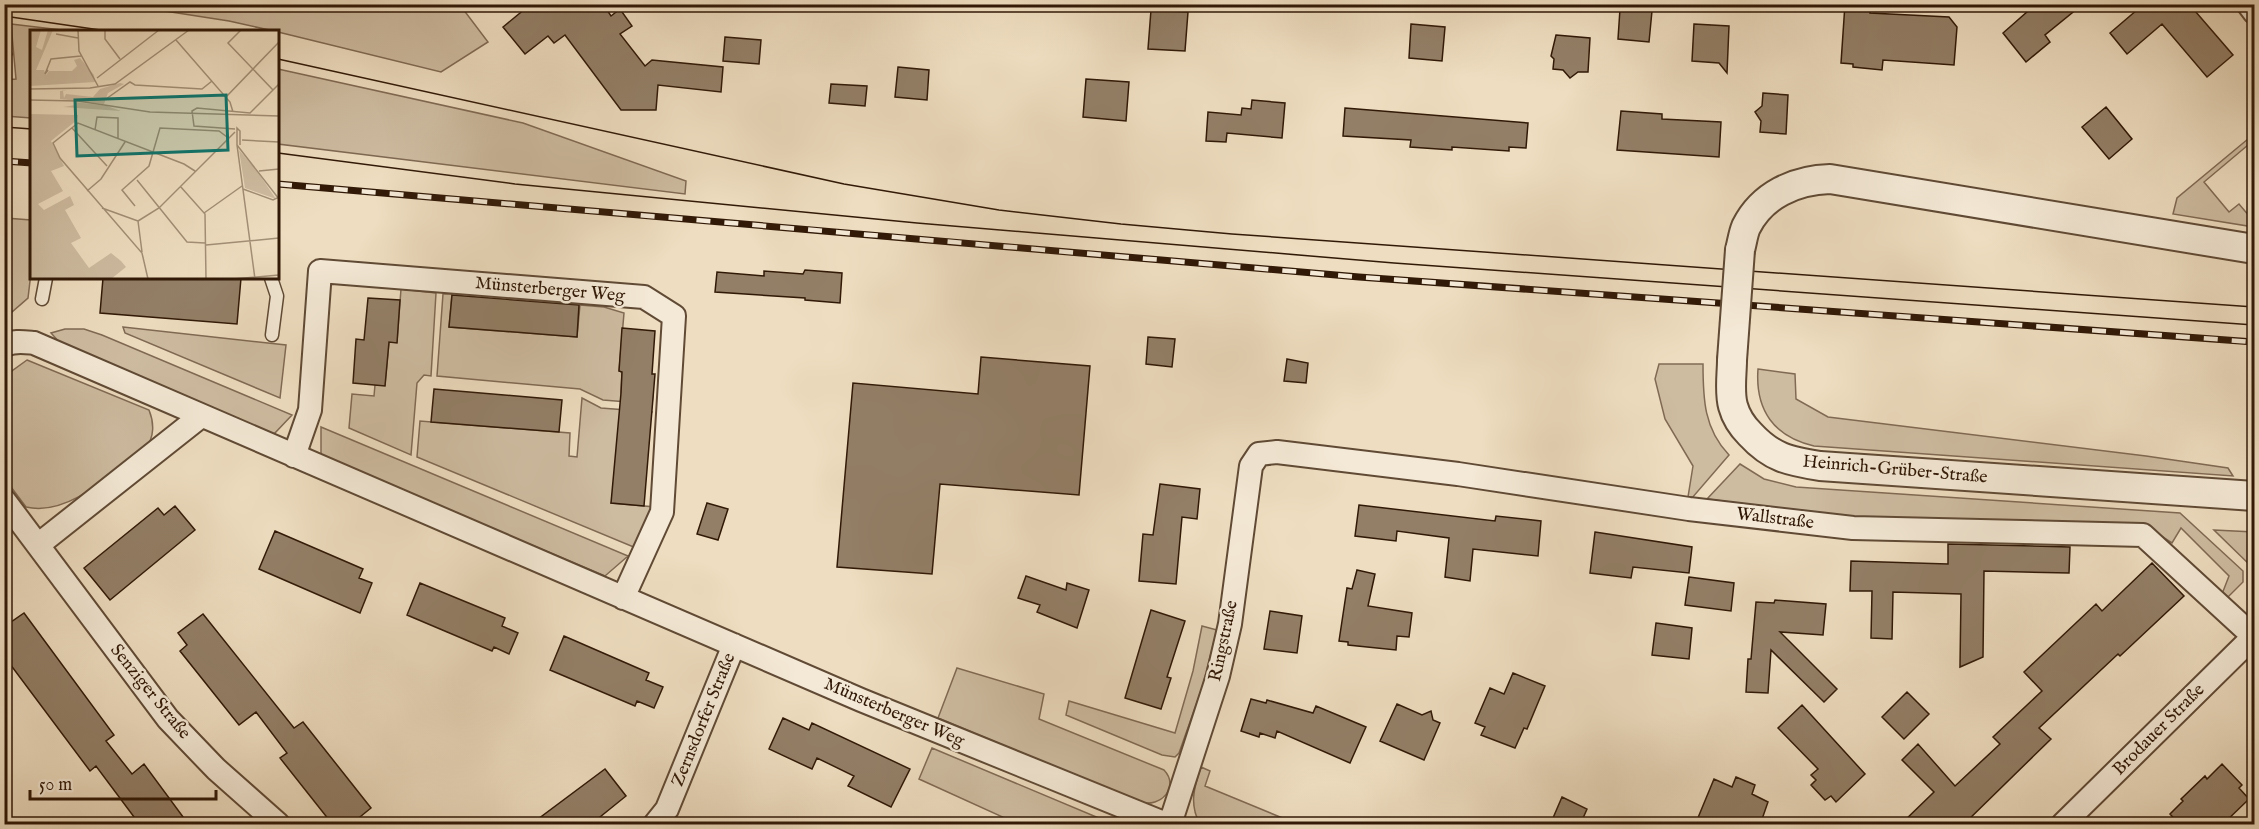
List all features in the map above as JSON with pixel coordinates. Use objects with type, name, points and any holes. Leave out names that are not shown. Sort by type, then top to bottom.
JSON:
[{"type":"street","points":[[2248,4],[2254,12]]},
{"type":"street","name":"Heinrich-Grüber-Straße","points":[[2254,249],[1830,179],[1801,183],[1771,196],[1760,207],[1746,228],[1740,250],[1732,360],[1732,396],[1737,416],[1744,428],[1762,447],[1789,461],[1820,466],[2254,496]]},
{"type":"street","name":"Münsterberger Weg","points":[[294,456],[310,410],[320,271],[644,297],[674,316],[662,512],[623,597]]},
{"type":"street","name":"Münsterberger Weg","points":[[14,344],[34,344],[872,705],[1168,825]]},
{"type":"street","points":[[38,545],[201,416]]},
{"type":"street","name":"Wallstraße","points":[[1259,454],[1277,452],[1419,469],[1689,509],[1853,528],[2144,534],[2254,636]]},
{"type":"street","name":"Ringstraße","points":[[1168,825],[1218,676],[1230,624],[1251,466],[1259,454]]},
{"type":"street","name":"Senziger Straße","points":[[4,500],[168,719],[216,769],[278,825]]},
{"type":"street","name":"Brodauer Straße","points":[[2063,825],[2254,636]]},
{"type":"street","name":"Zernsdorfer Straße","points":[[655,825],[667,809],[734,645]]},
{"type":"lane","points":[[42,299],[46,279]]},
{"type":"lane","points":[[271,279],[277,296],[272,335]]},
{"type":"shaded area","points":[[126,5],[460,5],[488,42],[441,72],[279,32],[279,30]]},
{"type":"shaded area","points":[[11,24],[62,30],[30,30],[30,118],[5,116],[5,80],[16,79]]},
{"type":"shaded area","points":[[279,69],[523,123],[686,181],[685,194],[279,144]]},
{"type":"shaded area","points":[[2254,134],[2254,140],[2204,182],[2229,212],[2239,204],[2250,217],[2254,214],[2254,227],[2173,214],[2177,198]]},
{"type":"shaded area","points":[[5,218],[30,220],[28,298],[5,318]]},
{"type":"shaded area","points":[[401,289],[436,293],[431,376],[424,375],[417,383],[411,455],[349,428],[352,394],[374,396],[375,385],[385,385],[389,342],[397,342]]},
{"type":"shaded area","points":[[443,294],[452,294],[449,327],[577,337],[580,305],[604,307],[624,313],[619,371],[622,372],[621,393],[653,396],[652,404],[603,400],[580,389],[437,376]]},
{"type":"shaded area","points":[[123,327],[286,345],[280,398],[125,333]]},
{"type":"shaded area","points":[[65,329],[84,329],[102,335],[292,415],[273,435],[60,343],[51,333]]},
{"type":"shaded area","points":[[27,360],[149,410],[153,425],[151,440],[145,448],[105,480],[74,499],[42,508],[26,507],[5,479],[5,376]]},
{"type":"shaded area","points":[[1659,364],[1703,364],[1705,401],[1710,424],[1714,435],[1729,455],[1692,498],[1688,497],[1693,466],[1665,419],[1655,379]]},
{"type":"shaded area","points":[[1758,369],[1795,374],[1796,399],[1828,417],[2146,456],[2228,468],[2233,476],[1814,446],[1788,436],[1770,419],[1760,397]]},
{"type":"shaded area","points":[[582,398],[601,408],[652,412],[611,503],[655,507],[636,548],[417,457],[420,421],[570,433],[569,456],[577,457]]},
{"type":"shaded area","points":[[321,427],[628,556],[605,576],[321,456]]},
{"type":"shaded area","points":[[1740,464],[1764,479],[1796,487],[2180,513],[2243,571],[2243,582],[2226,599],[2222,594],[2229,576],[2181,528],[2172,543],[2152,530],[1844,517],[1707,499]]},
{"type":"shaded area","points":[[2214,530],[2254,532],[2254,569]]},
{"type":"shaded area","points":[[1202,626],[1217,630],[1202,688],[1179,753],[1175,757],[1162,755],[1066,715],[1069,701],[1175,733],[1193,671]]},
{"type":"shaded area","points":[[957,668],[1044,694],[1039,719],[1164,770],[1170,783],[1166,795],[1155,802],[1140,802],[938,718]]},
{"type":"shaded area","points":[[932,748],[1113,824],[1018,824],[919,779]]},
{"type":"shaded area","points":[[1201,767],[1210,771],[1205,786],[1297,824],[1200,824],[1195,810],[1194,796]]},
{"type":"building","points":[[531,4],[603,4],[611,16],[620,9],[632,26],[620,34],[645,66],[652,60],[723,67],[721,92],[658,85],[656,110],[621,110],[565,35],[554,43],[548,36],[525,54],[503,27]]},
{"type":"building","points":[[1845,4],[1871,4],[1870,13],[1949,17],[1957,27],[1954,65],[1883,60],[1882,70],[1853,67],[1853,64],[1841,63]]},
{"type":"building","points":[[2036,4],[2083,4],[2045,35],[2050,42],[2026,62],[2003,33]]},
{"type":"building","points":[[2144,4],[2189,4],[2233,55],[2207,77],[2162,24],[2127,54],[2110,33]]},
{"type":"building","points":[[1620,9],[1652,11],[1649,42],[1618,39]]},
{"type":"building","points":[[1151,10],[1188,12],[1185,51],[1148,49]]},
{"type":"building","points":[[1411,24],[1445,27],[1442,61],[1409,58]]},
{"type":"building","points":[[1694,24],[1729,26],[1727,73],[1719,63],[1692,61]]},
{"type":"building","points":[[1556,35],[1590,38],[1588,72],[1578,72],[1570,78],[1563,70],[1553,69],[1554,59],[1551,56]]},
{"type":"building","points":[[725,37],[761,40],[759,64],[723,61]]},
{"type":"building","points":[[898,67],[929,70],[927,100],[895,97]]},
{"type":"building","points":[[1086,79],[1129,82],[1126,121],[1083,117]]},
{"type":"building","points":[[831,84],[867,86],[865,106],[829,103]]},
{"type":"building","points":[[1763,93],[1788,95],[1786,134],[1760,132],[1761,121],[1755,112],[1762,106]]},
{"type":"building","points":[[1252,100],[1285,103],[1282,138],[1227,133],[1226,142],[1206,141],[1208,112],[1241,115],[1242,108],[1251,109]]},
{"type":"building","points":[[2106,107],[2132,139],[2109,159],[2082,127]]},
{"type":"building","points":[[1345,108],[1528,123],[1526,148],[1509,147],[1509,151],[1452,147],[1452,150],[1410,147],[1411,140],[1343,136]]},
{"type":"building","points":[[1621,111],[1662,114],[1662,119],[1721,122],[1719,157],[1617,150]]},
{"type":"building","points":[[805,270],[842,273],[840,303],[805,300],[805,298],[715,292],[717,272],[764,276],[764,271],[803,274]]},
{"type":"building","points":[[103,279],[241,279],[237,324],[100,313]]},
{"type":"building","points":[[452,295],[579,305],[577,337],[449,327]]},
{"type":"building","points":[[368,298],[400,300],[397,343],[389,342],[385,386],[353,383],[356,339],[364,340]]},
{"type":"building","points":[[622,328],[655,331],[652,374],[655,374],[644,506],[611,503],[621,393],[622,372],[619,371]]},
{"type":"building","points":[[1148,337],[1175,339],[1172,367],[1146,364]]},
{"type":"building","points":[[981,357],[1090,366],[1079,495],[940,484],[932,574],[837,567],[853,383],[978,394]]},
{"type":"building","points":[[1287,359],[1308,363],[1306,383],[1284,381]]},
{"type":"building","points":[[434,389],[562,400],[559,432],[431,422]]},
{"type":"building","points":[[1160,484],[1200,489],[1197,519],[1182,517],[1176,584],[1139,581],[1143,534],[1153,535]]},
{"type":"building","points":[[707,503],[728,509],[718,540],[697,534]]},
{"type":"building","points":[[1359,505],[1495,521],[1496,516],[1541,521],[1538,556],[1473,549],[1470,581],[1445,577],[1449,538],[1397,531],[1396,541],[1355,536]]},
{"type":"building","points":[[175,506],[195,530],[110,600],[84,568],[158,508],[164,515]]},
{"type":"building","points":[[275,531],[363,569],[359,578],[372,583],[360,613],[259,569]]},
{"type":"building","points":[[1595,532],[1692,547],[1689,573],[1633,567],[1631,578],[1590,573]]},
{"type":"building","points":[[1948,544],[2070,547],[2069,573],[1984,571],[1983,657],[1960,667],[1961,594],[1893,592],[1892,639],[1871,638],[1872,591],[1850,591],[1851,561],[1948,564]]},
{"type":"building","points":[[2152,563],[2184,596],[2039,728],[2051,739],[1963,825],[1900,825],[1934,792],[1902,760],[1918,744],[1955,786],[2000,744],[1993,737],[2042,691],[2024,672],[2096,604],[2102,611]]},
{"type":"building","points":[[1357,570],[1375,574],[1368,606],[1412,613],[1409,637],[1397,636],[1396,650],[1348,645],[1348,642],[1339,641],[1347,588],[1352,589]]},
{"type":"building","points":[[1026,576],[1066,590],[1067,583],[1089,590],[1077,628],[1037,612],[1040,605],[1018,598]]},
{"type":"building","points":[[1689,577],[1734,583],[1731,611],[1685,605]]},
{"type":"building","points":[[420,583],[505,618],[502,626],[518,633],[509,654],[494,647],[492,651],[407,615]]},
{"type":"building","points":[[1775,600],[1826,604],[1823,635],[1780,632],[1837,689],[1824,702],[1771,650],[1768,693],[1746,692],[1756,602],[1774,603]]},
{"type":"building","points":[[1151,610],[1185,621],[1167,677],[1171,678],[1161,709],[1125,698]]},
{"type":"building","points":[[1270,611],[1302,616],[1297,653],[1264,649]]},
{"type":"building","points":[[24,613],[114,735],[106,741],[132,774],[144,764],[189,825],[140,825],[96,766],[90,771],[4,656],[4,627]]},
{"type":"building","points":[[203,614],[294,728],[303,722],[371,808],[350,825],[333,825],[280,758],[287,753],[256,712],[239,725],[180,651],[187,645],[178,633]]},
{"type":"building","points":[[1656,623],[1692,628],[1689,659],[1652,655]]},
{"type":"building","points":[[564,636],[649,673],[646,680],[663,687],[654,708],[637,701],[635,706],[550,670]]},
{"type":"building","points":[[1513,673],[1545,686],[1527,729],[1524,728],[1515,748],[1481,735],[1485,727],[1475,723],[1490,688],[1504,694]]},
{"type":"building","points":[[1907,692],[1929,714],[1904,739],[1882,717]]},
{"type":"building","points":[[1251,699],[1266,703],[1267,700],[1313,713],[1316,706],[1366,727],[1350,763],[1277,731],[1275,738],[1260,733],[1259,737],[1241,731]]},
{"type":"building","points":[[1397,704],[1422,715],[1431,711],[1433,720],[1440,723],[1424,760],[1380,741]]},
{"type":"building","points":[[1802,705],[1865,774],[1836,802],[1831,796],[1825,800],[1811,785],[1816,780],[1811,775],[1818,769],[1778,728]]},
{"type":"building","points":[[783,718],[809,730],[812,723],[910,769],[891,807],[848,786],[854,776],[817,758],[812,769],[769,749]]},
{"type":"building","points":[[2222,764],[2242,785],[2239,788],[2249,799],[2222,825],[2180,825],[2170,814],[2183,801],[2181,799],[2205,776],[2207,779]]},
{"type":"building","points":[[605,769],[626,796],[590,825],[530,825]]},
{"type":"building","points":[[1736,777],[1755,785],[1752,794],[1768,802],[1760,825],[1695,825],[1714,779],[1732,787]]},
{"type":"building","points":[[1562,797],[1587,809],[1580,825],[1550,825]]},
{"type":"tram line","points":[[4,16],[100,30]]},
{"type":"tram line","points":[[279,59],[844,184],[999,210],[1232,234],[2254,307]]},
{"type":"tram line","points":[[4,127],[30,129]]},
{"type":"tram line","points":[[279,153],[515,184],[917,223],[1394,263],[2254,325]]},
{"type":"railway","points":[[4,55],[9,54]]},
{"type":"railway","points":[[4,161],[30,163]]},
{"type":"railway","points":[[279,184],[1359,277],[2254,342]]}]
